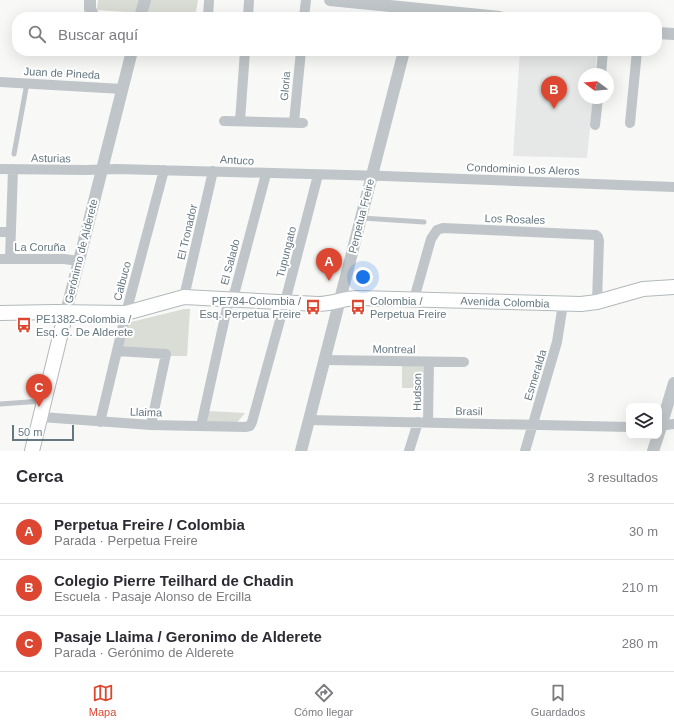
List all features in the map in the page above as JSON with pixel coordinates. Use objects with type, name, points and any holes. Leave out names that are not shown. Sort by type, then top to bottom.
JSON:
[{"type":"main road","name":"Avenida Colombia","points":[[0,313],[126,313],[184,298],[323,304],[358,298],[581,304],[596,302],[643,289],[654,287],[674,287]]},
{"type":"main road","name":"Gerónimo de Alderete","points":[[32,451],[66,312]]},
{"type":"street","points":[[90,0],[91,12]]},
{"type":"street","points":[[141,12],[145,0]]},
{"type":"street","points":[[208,12],[209,0]]},
{"type":"street","points":[[248,12],[249,0]]},
{"type":"street","points":[[305,12],[306,0]]},
{"type":"street","points":[[330,0],[452,12]]},
{"type":"street","points":[[662,33],[674,34]]},
{"type":"street","name":"Gerónimo de Alderete","points":[[66,312],[131,56]]},
{"type":"street","points":[[240,121],[245,56]]},
{"type":"street","name":"Gloria","points":[[224,121],[299,123],[301,56]]},
{"type":"street","name":"Perpetua Freire","points":[[301,451],[403,56]]},
{"type":"street","points":[[602,68],[603,56]]},
{"type":"street","points":[[630,123],[637,56]]},
{"type":"street","name":"Juan de Pineda","points":[[0,82],[122,89]]},
{"type":"street","points":[[595,125],[597,104]]},
{"type":"street","name":"Asturias","points":[[0,169],[102,170]]},
{"type":"street","points":[[5,259],[11,232],[13,169]]},
{"type":"street","name":"Antuco","points":[[102,170],[213,171],[266,174],[372,176]]},
{"type":"street","name":"Calbuco","points":[[100,422],[126,313],[164,170]]},
{"type":"street","name":"El Tronador","points":[[184,298],[213,171]]},
{"type":"street","name":"El Salado","points":[[201,426],[227,308],[235,290],[266,174]]},
{"type":"street","name":"Tupungato","points":[[250,426],[285,302],[318,175]]},
{"type":"street","name":"Condominio Los Aleros","points":[[372,176],[674,187]]},
{"type":"street","name":"Los Rosales","points":[[414,299],[431,239],[435,232],[443,228],[596,235],[599,241],[596,302]]},
{"type":"street","points":[[0,232],[11,232]]},
{"type":"street","name":"La Coruña","points":[[5,259],[64,259],[79,261]]},
{"type":"street","name":"Esmeralda","points":[[524,451],[558,342],[563,304]]},
{"type":"street","points":[[117,351],[166,354],[151,425]]},
{"type":"street","name":"Montreal","points":[[324,360],[464,362]]},
{"type":"street","name":"Hudson","points":[[428,422],[429,362]]},
{"type":"street","points":[[662,421],[674,384]]},
{"type":"street","name":"Llaima","points":[[41,418],[151,425],[250,426]]},
{"type":"street","name":"Brasil","points":[[309,420],[626,427]]},
{"type":"street","points":[[409,451],[418,422]]},
{"type":"street","points":[[662,429],[674,424]]},
{"type":"street","points":[[653,451],[656,439]]},
{"type":"lane","points":[[14,154],[27,83]]},
{"type":"lane","points":[[361,218],[424,222]]},
{"type":"lane","points":[[0,404],[44,401]]},
{"type":"shaded area","points":[[98,0],[198,0],[196,12],[125,12],[97,10]]},
{"type":"shaded area","points":[[520,56],[597,56],[596,68],[578,68],[578,104],[592,104],[587,158],[513,156]]},
{"type":"shaded area","points":[[184,309],[190,309],[187,356],[169,356],[121,349],[127,323]]},
{"type":"shaded area","points":[[402,366],[425,366],[424,388],[402,388]]},
{"type":"shaded area","points":[[208,411],[245,413],[235,425],[207,424]]},
{"type":"place","name":"Colegio Pierre Teilhard de Chadin","points":[[554,109]]},
{"type":"place","name":"Perpetua Freire / Colombia","points":[[329,281]]},
{"type":"place","name":"PE784-Colombia / Esq. Perpetua Freire","points":[[313,307]]},
{"type":"place","name":"Colombia / Perpetua Freire","points":[[358,307]]},
{"type":"place","name":"PE1382-Colombia / Esq. G. De Alderete","points":[[24,325]]},
{"type":"place","name":"Pasaje Llaima / Geronimo de Alderete","points":[[39,407]]}]
